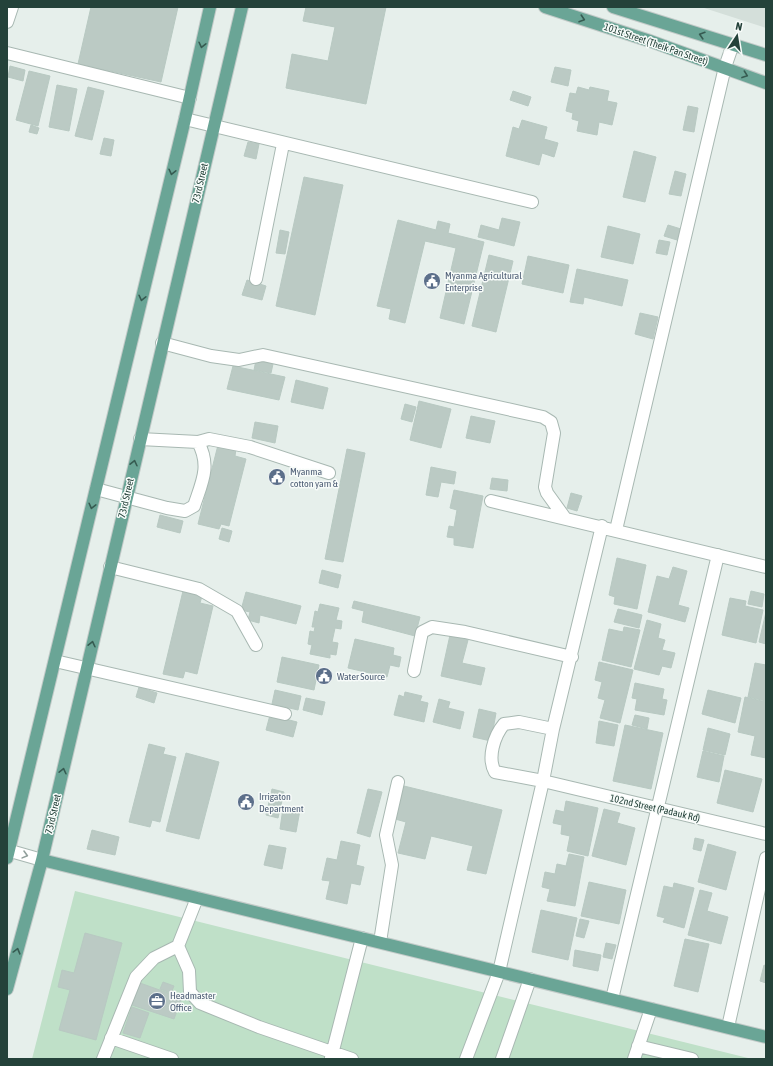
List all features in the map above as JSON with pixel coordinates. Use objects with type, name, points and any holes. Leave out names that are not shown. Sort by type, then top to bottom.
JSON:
[{"type":"main road","points":[[8,853],[185,119],[210,7]]},
{"type":"main road","name":"73rd Street","points":[[7,989],[42,860],[212,127],[242,7]]},
{"type":"main road","name":"101st Street (Theik Pan Street)","points":[[545,7],[650,41],[766,82]]},
{"type":"main road","points":[[614,7],[766,55]]},
{"type":"main road","points":[[650,41],[657,20]]},
{"type":"main road","points":[[42,860],[766,1037]]},
{"type":"street","points":[[7,22],[12,7]]},
{"type":"street","points":[[616,530],[732,44]]},
{"type":"street","points":[[7,53],[190,98]]},
{"type":"street","points":[[185,119],[283,144],[532,202]]},
{"type":"street","points":[[256,279],[283,144]]},
{"type":"street","points":[[162,343],[211,356],[239,360],[264,355],[543,417],[551,422],[554,433],[545,487],[547,493],[565,518]]},
{"type":"street","points":[[140,439],[198,442],[209,439],[250,447],[329,473]]},
{"type":"street","points":[[96,489],[167,508],[185,511],[194,506],[204,476],[205,455],[198,442]]},
{"type":"street","points":[[491,501],[602,526],[766,567]]},
{"type":"street","points":[[466,1059],[499,972],[543,781],[553,729],[572,657],[602,526]]},
{"type":"street","points":[[612,999],[718,555]]},
{"type":"street","points":[[110,567],[199,589],[237,611],[256,645]]},
{"type":"street","points":[[414,671],[422,632],[432,628],[465,632],[572,657]]},
{"type":"street","points":[[55,661],[285,714]]},
{"type":"street","name":"102nd Street (Padauk Rd)","points":[[553,729],[519,722],[504,724],[497,732],[493,746],[491,765],[495,772],[543,781],[766,834]]},
{"type":"street","points":[[380,942],[392,865],[386,835],[398,782]]},
{"type":"street","points":[[8,853],[42,860]]},
{"type":"street","points":[[728,1027],[766,858]]},
{"type":"street","points":[[103,1059],[136,977],[154,958],[178,946],[197,898]]},
{"type":"street","points":[[331,1055],[362,938]]},
{"type":"street","points":[[178,946],[189,971],[190,992],[200,1003],[331,1055],[352,1059]]},
{"type":"street","points":[[502,1059],[530,979]]},
{"type":"street","points":[[634,1059],[651,1009]]},
{"type":"street","points":[[111,1038],[172,1059]]},
{"type":"street","points":[[638,1046],[692,1059]]},
{"type":"shaded area","points":[[701,7],[766,7],[766,28]]},
{"type":"green space","points":[[75,891],[752,1059],[32,1059]]},
{"type":"building","points":[[91,7],[178,7],[161,82],[78,64]]},
{"type":"building","points":[[306,7],[386,7],[366,104],[286,88],[292,54],[328,61],[335,27],[303,21]]},
{"type":"building","points":[[10,66],[25,70],[23,81],[8,77]]},
{"type":"building","points":[[555,67],[571,70],[568,86],[551,82]]},
{"type":"building","points":[[29,71],[50,76],[38,126],[16,120]]},
{"type":"building","points":[[57,85],[77,89],[69,131],[49,127]]},
{"type":"building","points":[[88,87],[104,91],[92,140],[75,136]]},
{"type":"building","points":[[578,87],[589,90],[590,87],[609,91],[607,101],[617,103],[612,125],[599,122],[597,135],[577,131],[579,121],[572,119],[573,113],[566,111],[570,93],[576,94]]},
{"type":"building","points":[[513,91],[531,97],[528,106],[510,100]]},
{"type":"building","points":[[688,106],[698,108],[694,132],[683,130]]},
{"type":"building","points":[[522,120],[547,127],[544,139],[558,143],[554,157],[542,153],[539,165],[506,156],[513,127],[519,129]]},
{"type":"building","points":[[31,125],[39,128],[37,134],[29,132]]},
{"type":"building","points":[[104,138],[114,140],[111,156],[100,154]]},
{"type":"building","points":[[248,142],[259,144],[256,159],[244,156]]},
{"type":"building","points":[[634,151],[656,157],[645,202],[623,197]]},
{"type":"building","points":[[675,171],[686,174],[681,196],[669,194]]},
{"type":"building","points":[[304,177],[343,185],[315,315],[276,306]]},
{"type":"building","points":[[502,218],[520,222],[514,246],[478,237],[481,225],[499,230]]},
{"type":"building","points":[[398,220],[436,230],[438,221],[450,224],[448,233],[484,242],[464,324],[440,318],[456,248],[425,241],[405,323],[389,319],[391,309],[377,306]]},
{"type":"building","points":[[668,225],[681,229],[677,240],[664,236]]},
{"type":"building","points":[[608,226],[640,234],[633,264],[601,257]]},
{"type":"building","points":[[280,230],[289,232],[285,254],[276,253]]},
{"type":"building","points":[[659,240],[670,242],[667,255],[656,253]]},
{"type":"building","points":[[489,255],[513,261],[496,332],[472,326]]},
{"type":"building","points":[[528,256],[569,265],[563,293],[522,284]]},
{"type":"building","points":[[577,269],[628,280],[622,306],[584,297],[583,304],[570,302]]},
{"type":"building","points":[[247,280],[266,286],[262,300],[242,295]]},
{"type":"building","points":[[640,313],[658,317],[653,339],[635,334]]},
{"type":"building","points":[[256,360],[273,364],[271,373],[254,370]]},
{"type":"building","points":[[233,366],[285,377],[279,400],[227,389]]},
{"type":"building","points":[[296,380],[328,388],[323,409],[291,402]]},
{"type":"building","points":[[419,401],[451,409],[441,448],[410,440]]},
{"type":"building","points":[[405,404],[416,407],[412,422],[401,419]]},
{"type":"building","points":[[471,416],[495,421],[490,443],[466,438]]},
{"type":"building","points":[[255,422],[278,426],[275,443],[252,438]]},
{"type":"building","points":[[218,445],[236,449],[235,456],[246,459],[229,526],[221,524],[219,529],[198,524]]},
{"type":"building","points":[[347,449],[365,453],[343,562],[325,559]]},
{"type":"building","points":[[431,467],[456,472],[454,484],[441,482],[438,497],[426,495]]},
{"type":"building","points":[[492,478],[508,480],[507,491],[490,489]]},
{"type":"building","points":[[454,490],[483,496],[473,548],[454,545],[454,538],[447,537],[449,526],[454,527],[457,510],[450,508]]},
{"type":"building","points":[[571,493],[582,496],[577,511],[567,508]]},
{"type":"building","points":[[160,515],[183,521],[180,533],[157,527]]},
{"type":"building","points":[[222,528],[232,531],[229,542],[219,539]]},
{"type":"building","points":[[617,558],[646,565],[637,609],[614,604],[615,597],[609,595]]},
{"type":"building","points":[[673,567],[687,571],[678,605],[689,608],[685,622],[648,612],[657,576],[669,579]]},
{"type":"building","points":[[322,570],[341,575],[338,588],[319,583]]},
{"type":"building","points":[[183,591],[202,596],[200,603],[213,606],[197,674],[185,671],[183,678],[163,674]]},
{"type":"building","points":[[751,591],[764,594],[762,607],[748,604]]},
{"type":"building","points":[[246,592],[301,606],[296,624],[260,615],[259,623],[248,620],[250,612],[241,610]]},
{"type":"building","points":[[730,598],[746,601],[745,606],[763,610],[756,643],[722,635]]},
{"type":"building","points":[[354,601],[420,617],[415,636],[362,622],[364,611],[352,608]]},
{"type":"building","points":[[320,604],[339,608],[336,620],[342,621],[341,629],[335,628],[332,642],[338,643],[336,655],[330,654],[330,658],[310,654],[312,645],[308,644],[310,631],[314,632],[315,627],[312,627],[315,611],[318,612]]},
{"type":"building","points":[[618,609],[642,615],[639,628],[614,622]]},
{"type":"building","points":[[766,612],[766,644],[759,642]]},
{"type":"building","points":[[647,620],[661,624],[658,638],[665,640],[662,650],[675,653],[671,668],[662,666],[659,675],[634,669]]},
{"type":"building","points":[[624,627],[640,630],[631,667],[602,660],[609,629],[623,632]]},
{"type":"building","points":[[450,635],[468,640],[462,663],[485,668],[481,685],[441,676]]},
{"type":"building","points":[[355,639],[394,648],[393,655],[401,657],[399,667],[390,665],[387,677],[348,668]]},
{"type":"building","points":[[282,657],[319,665],[314,690],[277,682]]},
{"type":"building","points":[[599,662],[633,670],[620,723],[600,718],[605,700],[598,698],[602,682],[595,680]]},
{"type":"building","points":[[755,663],[766,665],[766,701],[748,697]]},
{"type":"building","points":[[635,683],[664,689],[662,699],[667,700],[664,715],[635,710],[637,699],[632,698]]},
{"type":"building","points":[[139,687],[157,693],[154,703],[136,697]]},
{"type":"building","points":[[275,690],[301,696],[298,710],[272,704]]},
{"type":"building","points":[[708,690],[741,698],[735,723],[702,714]]},
{"type":"building","points":[[405,692],[422,696],[420,701],[428,703],[424,722],[394,715],[399,695],[404,697]]},
{"type":"building","points":[[745,697],[766,702],[766,758],[751,755],[755,736],[738,732]]},
{"type":"building","points":[[306,698],[325,702],[322,715],[303,710]]},
{"type":"building","points":[[439,699],[450,702],[448,708],[464,712],[460,729],[433,722]]},
{"type":"building","points":[[479,709],[496,713],[491,741],[473,737]]},
{"type":"building","points":[[270,715],[297,722],[293,737],[266,730]]},
{"type":"building","points":[[635,715],[649,718],[647,729],[632,725]]},
{"type":"building","points":[[599,721],[618,725],[614,746],[596,743]]},
{"type":"building","points":[[625,725],[663,733],[651,789],[613,781]]},
{"type":"building","points":[[708,728],[730,734],[725,755],[703,750]]},
{"type":"building","points":[[149,744],[165,748],[163,754],[176,757],[160,822],[152,820],[150,827],[129,822]]},
{"type":"building","points":[[703,751],[724,756],[719,782],[697,777]]},
{"type":"building","points":[[186,753],[219,762],[199,839],[166,831]]},
{"type":"building","points":[[725,770],[762,779],[753,812],[717,803]]},
{"type":"building","points":[[404,786],[502,810],[486,874],[467,870],[473,846],[431,836],[425,859],[398,853],[406,822],[395,819]]},
{"type":"building","points":[[272,789],[284,792],[278,818],[266,815]]},
{"type":"building","points":[[368,789],[382,792],[370,837],[357,833]]},
{"type":"building","points":[[566,801],[598,808],[588,856],[567,851],[570,836],[561,834],[562,825],[553,823],[556,810],[564,812]]},
{"type":"building","points":[[283,808],[300,810],[296,832],[280,829]]},
{"type":"building","points":[[604,809],[620,813],[617,823],[635,828],[626,865],[592,856]]},
{"type":"building","points":[[92,830],[119,837],[115,855],[87,849]]},
{"type":"building","points":[[695,838],[704,840],[701,851],[693,849]]},
{"type":"building","points":[[341,841],[360,845],[356,865],[364,867],[360,885],[351,883],[347,904],[326,899],[330,881],[322,880],[327,858],[337,860]]},
{"type":"building","points":[[708,844],[736,852],[726,890],[698,882]]},
{"type":"building","points":[[269,845],[286,848],[282,869],[264,865]]},
{"type":"building","points":[[569,854],[584,857],[575,906],[547,901],[550,889],[542,887],[545,872],[555,874],[557,864],[566,866]]},
{"type":"building","points":[[589,882],[626,890],[619,924],[581,916]]},
{"type":"building","points":[[674,883],[694,888],[684,928],[663,922],[665,918],[657,916],[664,886],[673,888]]},
{"type":"building","points":[[700,890],[712,893],[707,911],[728,917],[721,944],[688,935]]},
{"type":"building","points":[[541,910],[577,918],[568,960],[532,952]]},
{"type":"building","points":[[580,919],[589,921],[584,938],[576,936]]},
{"type":"building","points":[[85,933],[122,943],[96,1040],[59,1030],[70,990],[58,987],[62,970],[74,973]]},
{"type":"building","points":[[685,939],[709,944],[698,992],[674,986]]},
{"type":"building","points":[[606,943],[616,945],[612,959],[603,957]]},
{"type":"building","points":[[575,950],[601,955],[598,971],[573,966]]},
{"type":"building","points":[[764,965],[766,966],[766,983],[760,981]]},
{"type":"building","points":[[163,982],[174,986],[171,993],[160,989]]},
{"type":"building","name":"Headmaster Office","points":[[140,983],[182,998],[174,1019],[132,1005]]},
{"type":"building","points":[[132,1007],[149,1013],[140,1038],[123,1033]]},
{"type":"place","name":"Myanma Agricultural Enterprise","points":[[432,281]]},
{"type":"place","name":"Myanma cotton yarn &","points":[[277,477]]},
{"type":"place","name":"Water Source","points":[[324,676]]},
{"type":"place","name":"Irrigaton Department","points":[[246,802]]},
{"type":"place","name":"Headmaster Office","points":[[157,1001]]}]
